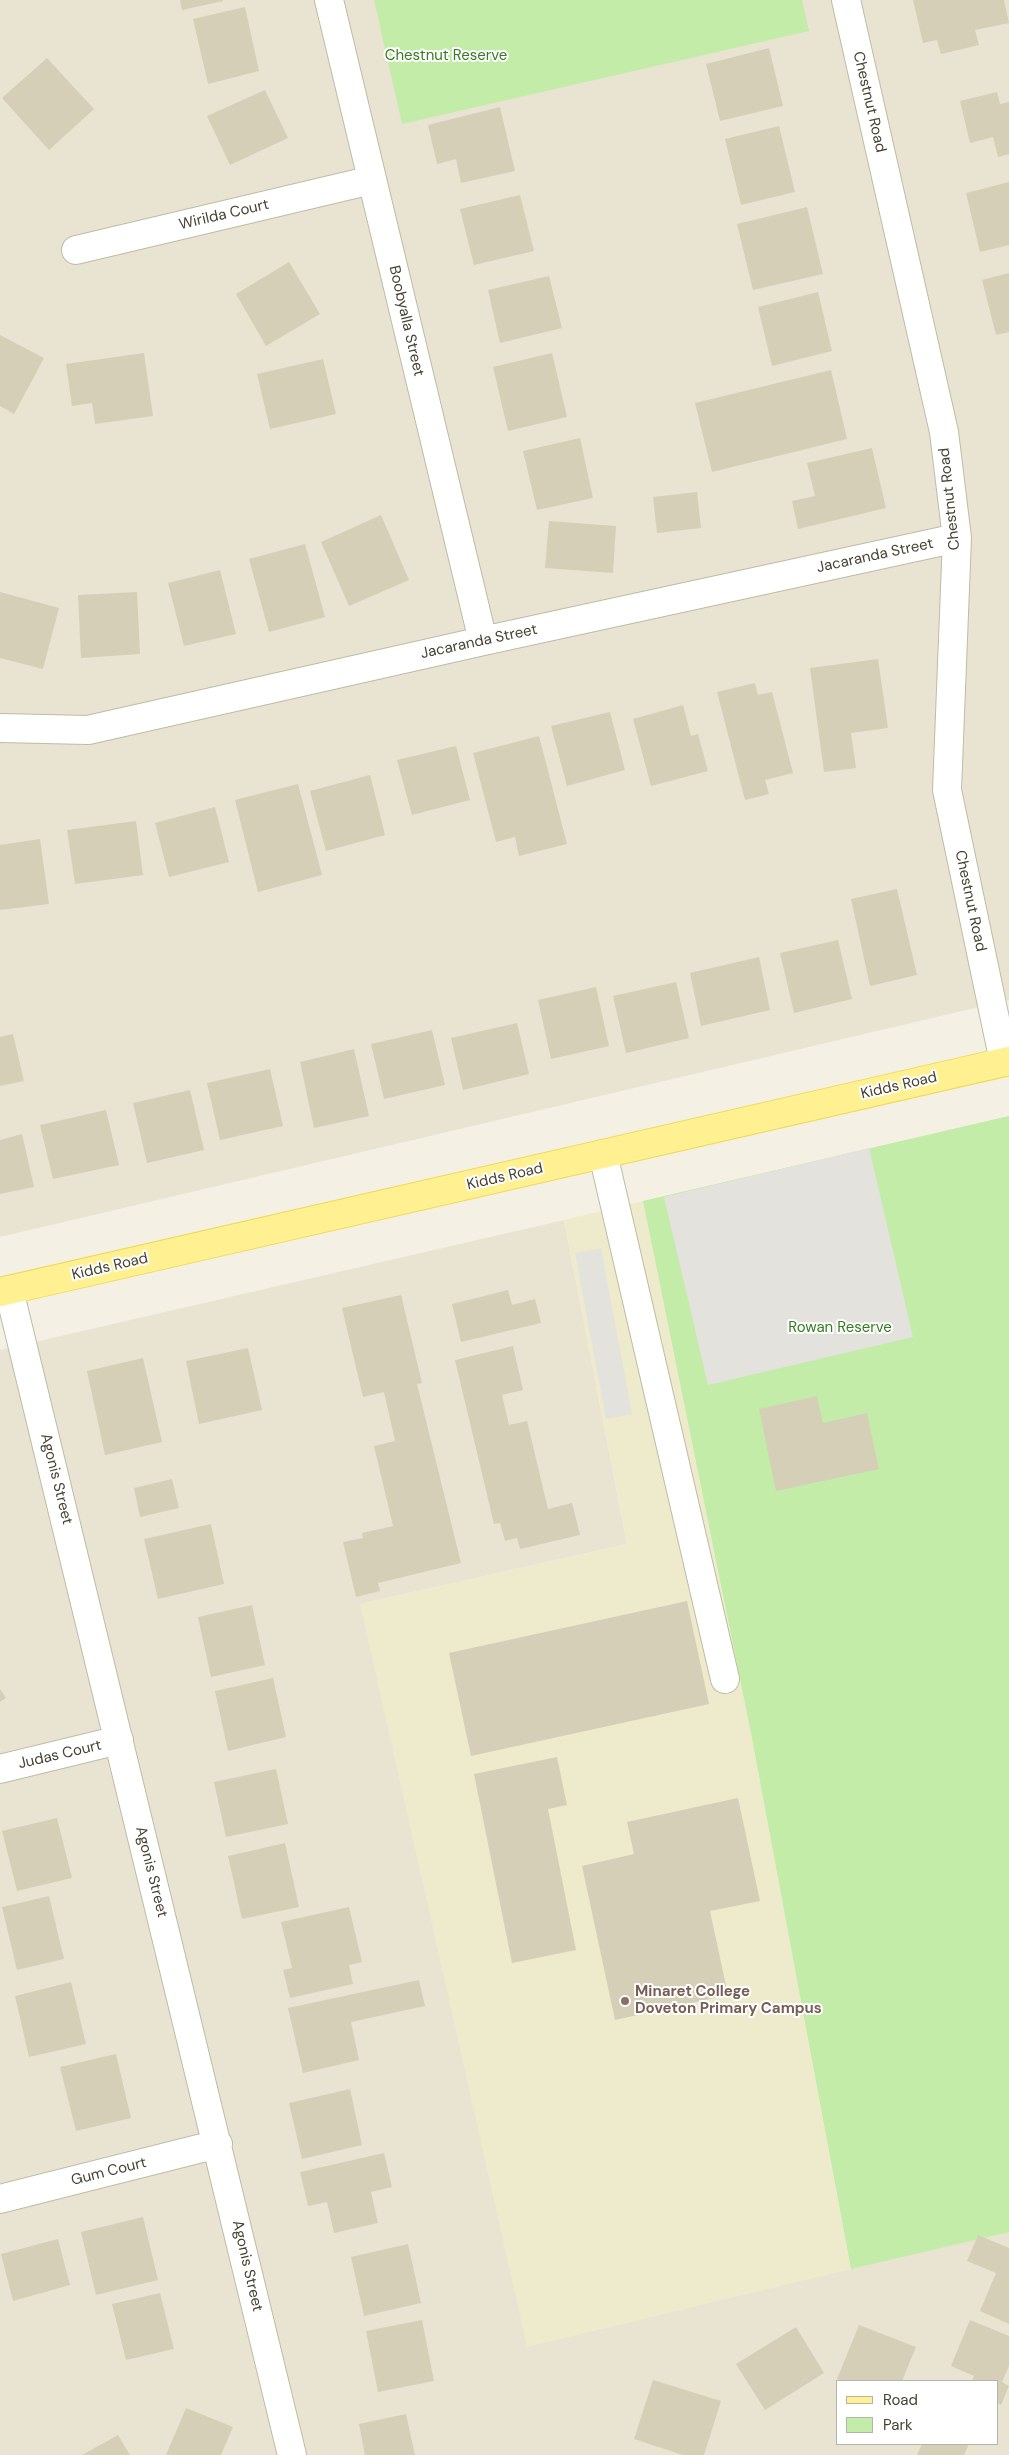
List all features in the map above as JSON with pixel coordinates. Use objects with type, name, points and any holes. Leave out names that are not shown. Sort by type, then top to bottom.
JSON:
[{"type":"main road","name":"Kidds Road","points":[[5,1291],[1007,1061]]},
{"type":"street","name":"Boobyalla Street","points":[[329,0],[483,641]]},
{"type":"street","name":"Chestnut Road","points":[[846,0],[944,432],[957,538],[947,790],[1007,1061]]},
{"type":"street","name":"Wirilda Court","points":[[76,250],[372,180]]},
{"type":"street","name":"Jacaranda Street","points":[[0,728],[88,730],[483,641],[957,538]]},
{"type":"street","points":[[603,1154],[724,1679]]},
{"type":"street","name":"Agonis Street","points":[[5,1291],[119,1740],[292,2455]]},
{"type":"street","name":"Judas Court","points":[[0,1769],[119,1740]]},
{"type":"street","name":"Gum Court","points":[[0,2199],[218,2144]]},
{"type":"shaded area","points":[[0,0],[1009,0],[1009,1000],[0,1237]]},
{"type":"shaded area","points":[[1009,1116],[1009,2455],[0,2455],[0,1350],[564,1220],[627,1544],[360,1604],[851,2269],[751,1733],[643,1201]]},
{"type":"shaded area","points":[[869,1148],[913,1337],[708,1385],[664,1197]]},
{"type":"shaded area","name":"Minaret College Doveton Primary Campus","points":[[643,1201],[751,1733],[851,2269],[527,2347],[360,1604],[627,1544],[564,1220]]},
{"type":"shaded area","points":[[601,1248],[632,1414],[606,1419],[575,1253]]},
{"type":"green space","name":"Chestnut Reserve","points":[[374,0],[802,0],[809,31],[402,124]]},
{"type":"green space","name":"Rowan Reserve","points":[[1009,1116],[1009,2232],[851,2269],[751,1733],[643,1201]]},
{"type":"building","points":[[180,0],[223,0],[223,1],[182,10]]},
{"type":"building","points":[[913,0],[1004,0],[1009,23],[975,30],[979,45],[941,54],[937,40],[923,43]]},
{"type":"building","points":[[245,7],[259,71],[208,84],[193,19]]},
{"type":"building","points":[[769,48],[783,106],[720,121],[706,64]]},
{"type":"building","points":[[47,58],[94,109],[49,150],[2,98]]},
{"type":"building","points":[[265,90],[288,138],[230,165],[207,116]]},
{"type":"building","points":[[997,92],[1000,104],[1009,102],[1009,154],[998,157],[993,137],[970,143],[960,101]]},
{"type":"building","points":[[500,107],[515,171],[461,183],[456,159],[437,164],[428,125]]},
{"type":"building","points":[[779,126],[795,192],[741,205],[725,139]]},
{"type":"building","points":[[1009,182],[1009,245],[980,252],[966,193]]},
{"type":"building","points":[[520,195],[534,251],[474,265],[460,209]]},
{"type":"building","points":[[807,207],[823,274],[753,290],[737,224]]},
{"type":"building","points":[[289,262],[320,314],[266,346],[236,294]]},
{"type":"building","points":[[1009,273],[1009,332],[996,335],[982,280]]},
{"type":"building","points":[[549,276],[562,328],[500,343],[488,290]]},
{"type":"building","points":[[818,292],[832,351],[772,366],[758,307]]},
{"type":"building","points":[[0,335],[44,358],[14,414],[0,406]]},
{"type":"building","points":[[144,353],[153,416],[95,424],[92,403],[72,406],[66,364]]},
{"type":"building","points":[[552,353],[567,417],[508,431],[493,367]]},
{"type":"building","points":[[323,359],[336,414],[270,429],[257,374]]},
{"type":"building","points":[[831,370],[847,439],[712,472],[695,403]]},
{"type":"building","points":[[580,438],[593,498],[537,510],[523,451]]},
{"type":"building","points":[[872,448],[886,508],[798,529],[792,501],[815,496],[807,463]]},
{"type":"building","points":[[697,492],[701,528],[657,533],[653,497]]},
{"type":"building","points":[[381,515],[409,580],[349,606],[321,542]]},
{"type":"building","points":[[549,521],[616,526],[613,573],[545,568]]},
{"type":"building","points":[[305,544],[325,617],[269,632],[249,559]]},
{"type":"building","points":[[220,570],[236,634],[184,646],[168,583]]},
{"type":"building","points":[[0,592],[59,608],[43,669],[0,658]]},
{"type":"building","points":[[137,592],[140,654],[81,658],[78,595]]},
{"type":"building","points":[[878,659],[888,728],[851,733],[856,768],[824,772],[810,668]]},
{"type":"building","points":[[755,683],[758,695],[772,692],[793,773],[765,780],[769,794],[745,800],[717,692]]},
{"type":"building","points":[[683,705],[691,736],[698,734],[708,771],[651,786],[633,719]]},
{"type":"building","points":[[610,712],[625,770],[567,786],[551,726]]},
{"type":"building","points":[[539,736],[567,844],[519,856],[515,837],[496,842],[473,753]]},
{"type":"building","points":[[456,746],[470,800],[412,815],[397,760]]},
{"type":"building","points":[[370,775],[385,835],[326,851],[310,791]]},
{"type":"building","points":[[298,784],[322,875],[258,892],[235,800]]},
{"type":"building","points":[[215,807],[229,862],[169,877],[155,823]]},
{"type":"building","points":[[136,821],[143,875],[75,884],[67,830]]},
{"type":"building","points":[[40,839],[49,904],[0,910],[0,845]]},
{"type":"building","points":[[897,889],[917,975],[870,986],[851,899]]},
{"type":"building","points":[[838,940],[852,999],[794,1013],[780,953]]},
{"type":"building","points":[[759,957],[770,1010],[701,1026],[690,973]]},
{"type":"building","points":[[676,982],[689,1038],[626,1053],[613,996]]},
{"type":"building","points":[[596,987],[609,1046],[551,1059],[538,1000]]},
{"type":"building","points":[[517,1023],[529,1074],[463,1090],[451,1038]]},
{"type":"building","points":[[432,1030],[445,1085],[384,1099],[371,1044]]},
{"type":"building","points":[[13,1034],[24,1081],[0,1086],[0,1037]]},
{"type":"building","points":[[354,1049],[369,1116],[314,1128],[300,1062]]},
{"type":"building","points":[[270,1069],[283,1126],[220,1140],[207,1083]]},
{"type":"building","points":[[190,1090],[204,1150],[147,1163],[133,1103]]},
{"type":"building","points":[[106,1110],[119,1165],[53,1179],[40,1125]]},
{"type":"building","points":[[22,1134],[34,1187],[0,1194],[0,1140]]},
{"type":"building","points":[[508,1290],[512,1305],[535,1299],[541,1323],[461,1342],[452,1304]]},
{"type":"building","points":[[401,1295],[422,1383],[417,1384],[461,1563],[378,1583],[380,1591],[356,1597],[343,1542],[363,1538],[362,1533],[393,1526],[374,1446],[395,1441],[384,1392],[363,1397],[342,1308]]},
{"type":"building","points":[[513,1346],[523,1390],[502,1395],[509,1425],[527,1421],[548,1509],[572,1503],[580,1535],[520,1549],[517,1538],[505,1541],[500,1523],[494,1524],[455,1360]]},
{"type":"building","points":[[248,1348],[262,1410],[199,1424],[186,1361]]},
{"type":"building","points":[[143,1358],[162,1442],[105,1455],[87,1371]]},
{"type":"building","points":[[817,1396],[823,1423],[867,1413],[879,1469],[776,1491],[759,1409]]},
{"type":"building","points":[[172,1479],[179,1508],[140,1517],[134,1488]]},
{"type":"building","points":[[211,1524],[224,1584],[158,1599],[144,1539]]},
{"type":"building","points":[[687,1601],[709,1704],[471,1756],[449,1653]]},
{"type":"building","points":[[252,1605],[265,1665],[211,1677],[198,1617]]},
{"type":"building","points":[[273,1678],[286,1737],[228,1751],[215,1691]]},
{"type":"building","points":[[0,1689],[6,1698],[0,1702]]},
{"type":"building","points":[[557,1757],[567,1805],[548,1809],[576,1950],[512,1963],[474,1774]]},
{"type":"building","points":[[276,1769],[288,1824],[226,1837],[214,1782]]},
{"type":"building","points":[[738,1798],[760,1901],[710,1911],[728,1995],[615,2020],[582,1866],[634,1854],[627,1822]]},
{"type":"building","points":[[57,1818],[72,1878],[17,1891],[2,1831]]},
{"type":"building","points":[[285,1843],[299,1907],[242,1919],[228,1856]]},
{"type":"building","points":[[49,1896],[64,1959],[17,1970],[2,1907]]},
{"type":"building","points":[[349,1907],[362,1962],[349,1965],[353,1984],[290,1998],[283,1970],[292,1968],[281,1922]]},
{"type":"building","points":[[419,1980],[425,2006],[351,2022],[359,2060],[303,2073],[288,2008]]},
{"type":"building","points":[[71,1982],[86,2044],[29,2057],[15,1996]]},
{"type":"building","points":[[116,2054],[131,2118],[76,2131],[60,2067]]},
{"type":"building","points":[[350,2089],[362,2145],[302,2159],[289,2103]]},
{"type":"building","points":[[384,2153],[392,2187],[371,2192],[378,2223],[334,2233],[327,2202],[308,2206],[300,2172]]},
{"type":"building","points":[[143,2217],[158,2280],[96,2295],[81,2232]]},
{"type":"building","points":[[978,2235],[1009,2248],[1009,2324],[980,2311],[996,2273],[967,2261]]},
{"type":"building","points":[[58,2239],[70,2285],[13,2301],[1,2254]]},
{"type":"building","points":[[408,2244],[421,2303],[364,2316],[351,2257]]},
{"type":"building","points":[[160,2293],[174,2349],[126,2360],[112,2304]]},
{"type":"building","points":[[422,2320],[434,2381],[378,2392],[366,2331]]},
{"type":"building","points":[[970,2320],[1009,2336],[1009,2366],[1002,2382],[1009,2386],[1001,2405],[999,2404],[999,2380],[972,2380],[974,2376],[951,2366]]},
{"type":"building","points":[[859,2325],[916,2347],[902,2380],[837,2379]]},
{"type":"building","points":[[796,2327],[824,2373],[765,2410],[736,2364]]},
{"type":"building","points":[[653,2380],[721,2401],[704,2455],[683,2455],[634,2439]]},
{"type":"building","points":[[186,2408],[233,2427],[221,2455],[166,2455]]},
{"type":"building","points":[[406,2414],[415,2455],[365,2455],[359,2424]]},
{"type":"building","points":[[118,2435],[130,2455],[82,2455]]},
{"type":"building","points":[[922,2445],[969,2445],[964,2455],[917,2455]]},
{"type":"place","name":"Minaret College Doveton Primary Campus","points":[[625,2001]]}]
